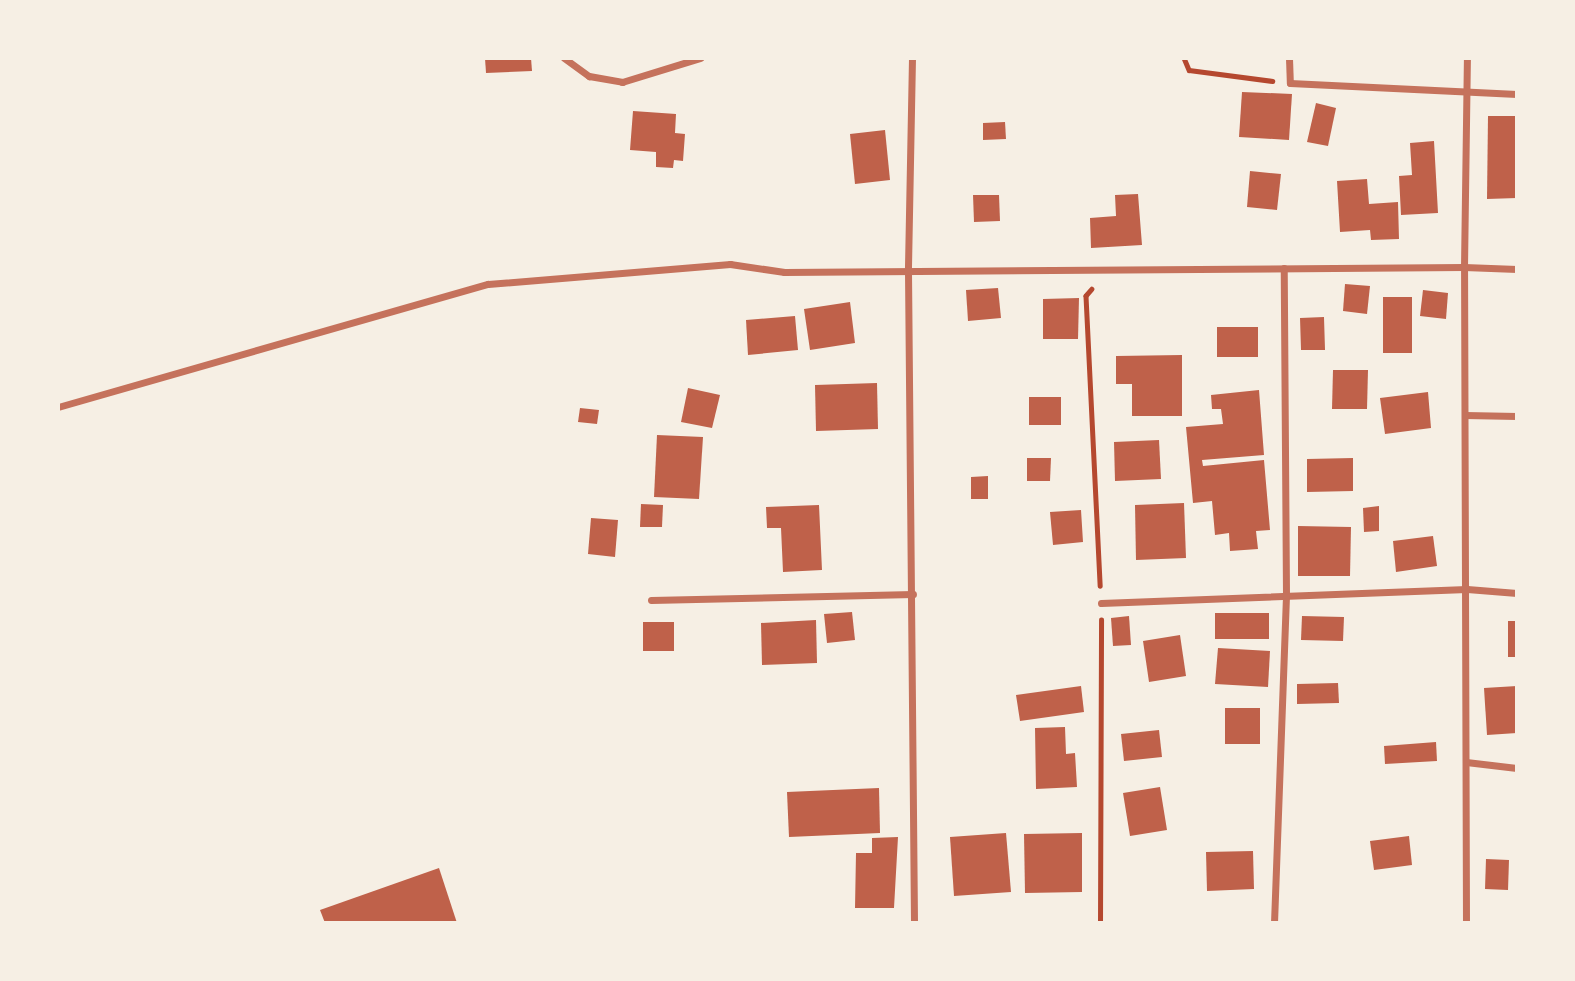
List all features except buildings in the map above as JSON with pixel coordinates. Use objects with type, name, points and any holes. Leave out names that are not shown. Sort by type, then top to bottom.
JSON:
[{"type":"street","points":[[565,58],[589,76],[622,82],[700,58]]},
{"type":"street","points":[[912,58],[908,272],[915,923]]},
{"type":"street","points":[[1289,58],[1290,83],[1465,89],[1517,94]]},
{"type":"street","points":[[1466,923],[1464,267],[1467,58]]},
{"type":"street","points":[[58,407],[488,284],[730,264],[784,272],[1464,267],[1517,269]]},
{"type":"street","points":[[1274,923],[1286,595],[1284,268]]},
{"type":"street","points":[[1465,415],[1517,416]]},
{"type":"street","points":[[1101,603],[1467,589],[1517,593]]},
{"type":"street","points":[[651,600],[913,594]]},
{"type":"street","points":[[1466,762],[1517,768]]},
{"type":"path","points":[[1184,58],[1189,70],[1290,83]]}]
